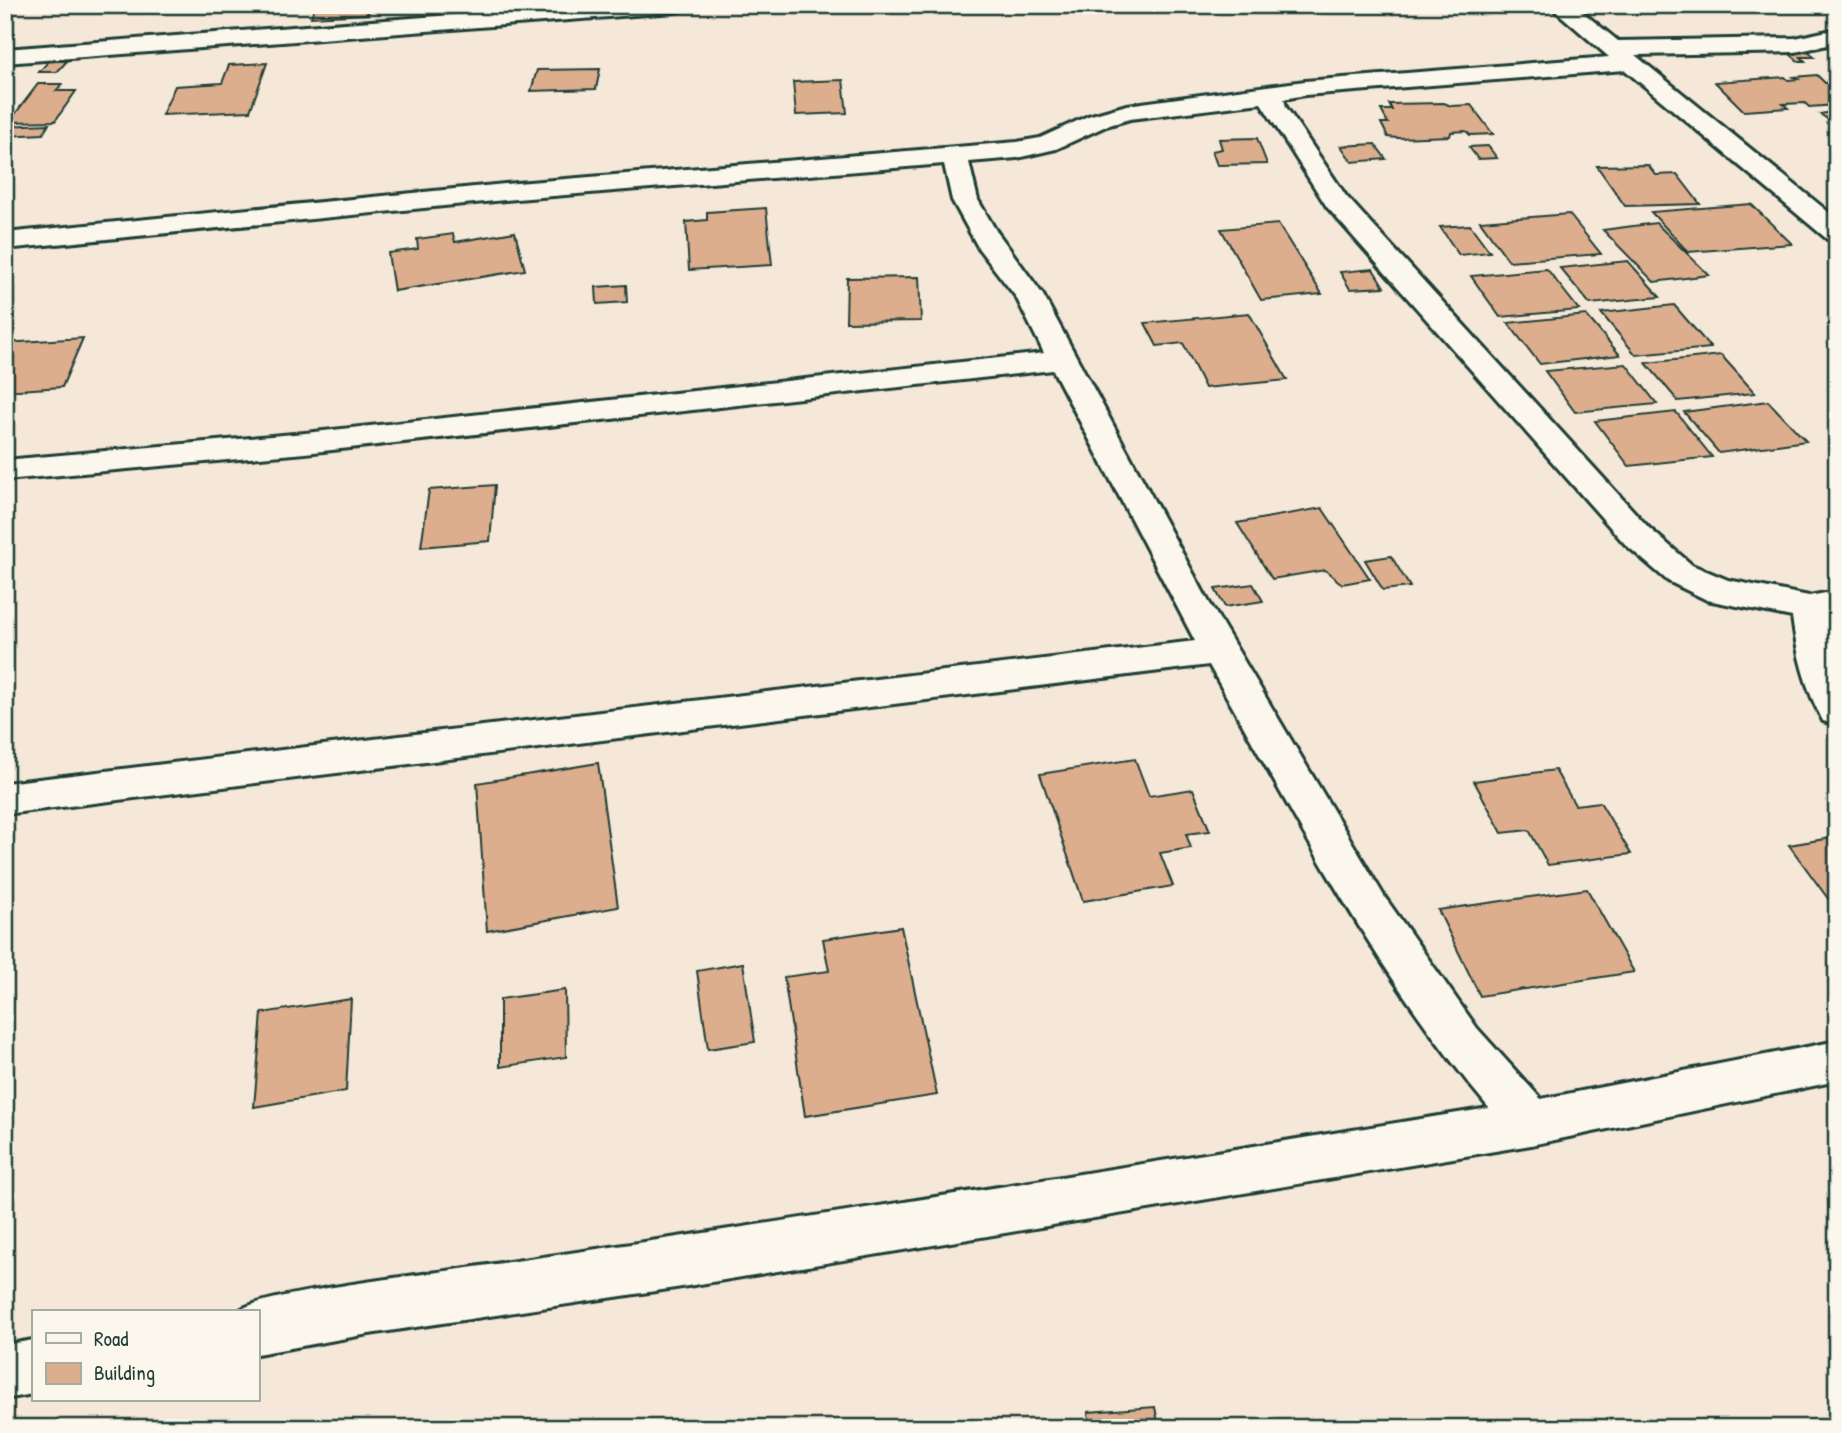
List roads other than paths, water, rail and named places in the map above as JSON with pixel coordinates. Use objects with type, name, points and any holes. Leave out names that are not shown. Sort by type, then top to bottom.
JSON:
[{"type":"street","points":[[5,56],[674,5]]},
{"type":"street","points":[[1560,5],[1837,233]]},
{"type":"street","points":[[5,241],[506,192],[1017,150],[1047,144],[1097,121],[1127,111],[1305,88],[1618,55],[1796,45],[1837,36]]},
{"type":"street","points":[[1271,94],[1274,107],[1336,201],[1637,536],[1680,573],[1720,591],[1823,605],[1816,659],[1837,711]]},
{"type":"street","points":[[954,155],[965,200],[993,249],[1029,295],[1188,597],[1370,908],[1461,1042],[1531,1122]]},
{"type":"street","points":[[5,470],[305,443],[1064,360]]},
{"type":"street","points":[[5,799],[1220,651]]},
{"type":"street","points":[[259,1328],[369,1308],[682,1262],[1531,1122],[1837,1061]]},
{"type":"street","points":[[5,1372],[32,1367]]}]
